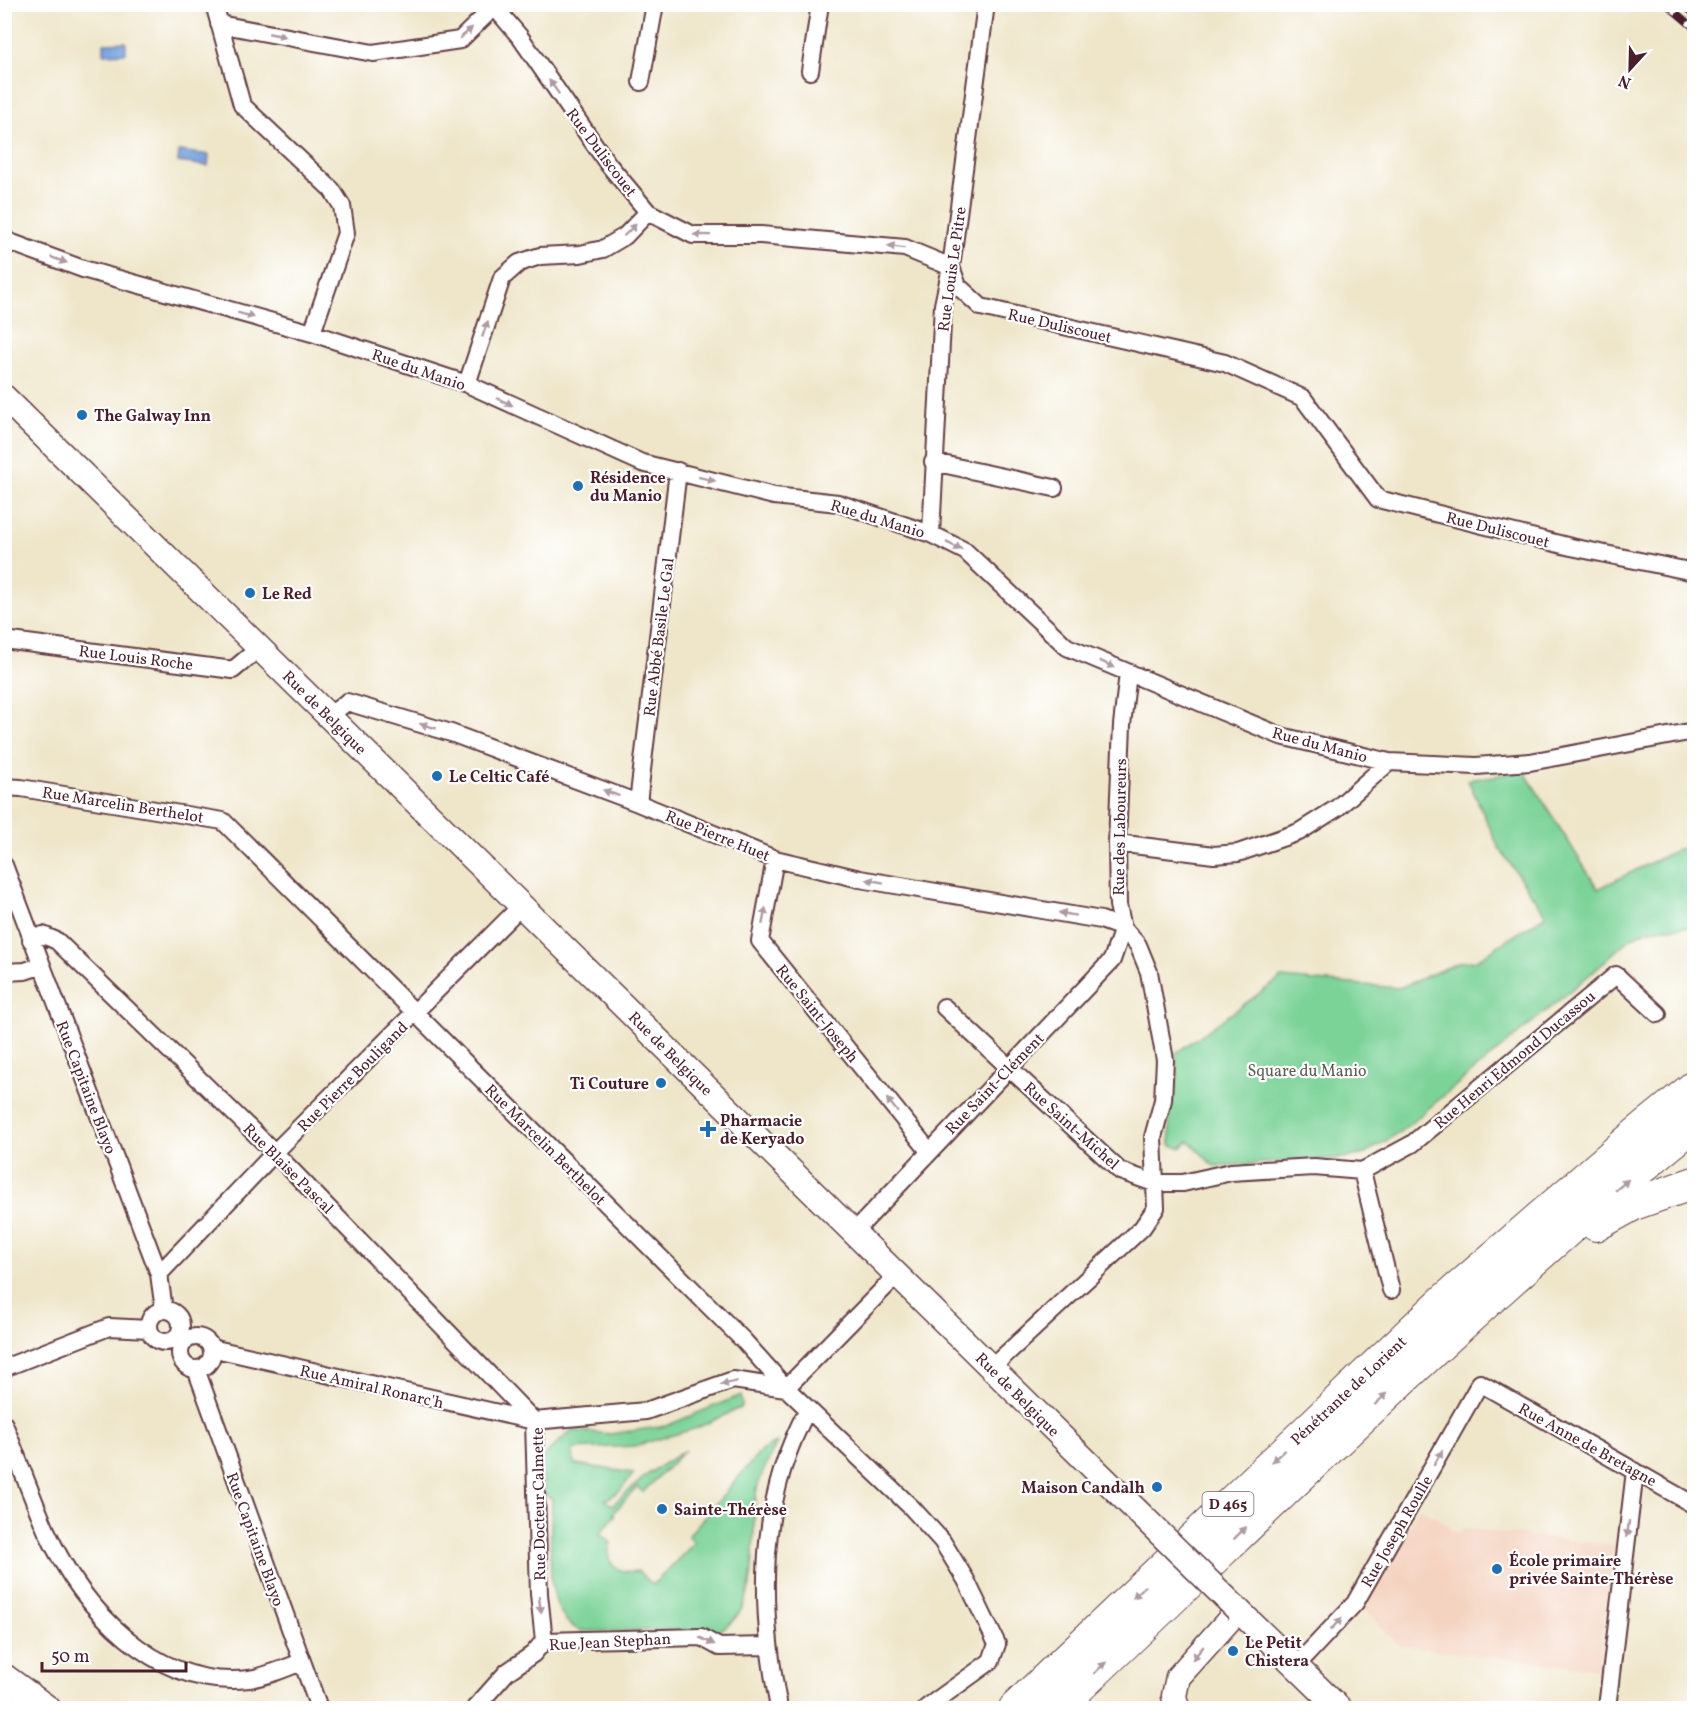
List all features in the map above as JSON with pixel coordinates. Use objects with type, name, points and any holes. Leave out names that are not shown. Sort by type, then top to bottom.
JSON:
[{"type":"highway","points":[[1443,1301],[1526,1216],[1695,1067]]},
{"type":"highway","name":"Pénétrante de Lorient","points":[[1015,1708],[1443,1301],[1635,1135],[1695,1087]]},
{"type":"highway","name":"Pénétrante de Lorient","points":[[1057,1708],[1420,1362],[1543,1251],[1695,1125]]},
{"type":"highway","points":[[1420,1362],[1510,1295],[1601,1221],[1634,1204],[1695,1183]]},
{"type":"main road","name":"Rue de Belgique","points":[[4,396],[1339,1708]]},
{"type":"main road","points":[[1177,1708],[1174,1696],[1178,1677],[1238,1610]]},
{"type":"main road","points":[[4,1676],[48,1708]]},
{"type":"street","points":[[214,4],[242,105],[332,190],[342,206],[346,233],[312,333]]},
{"type":"street","points":[[641,82],[655,4]]},
{"type":"street","points":[[810,71],[820,4]]},
{"type":"street","name":"Rue Louis Le Pitre","points":[[931,534],[943,305],[951,267],[986,4]]},
{"type":"street","points":[[219,24],[373,53],[460,40],[493,6]]},
{"type":"street","name":"Rue Duliscouet","points":[[493,6],[520,38],[608,164],[648,212],[693,235],[761,235],[905,248],[951,267],[958,286],[981,307],[1225,363],[1303,398],[1378,499],[1571,547],[1695,572]]},
{"type":"street","points":[[466,384],[502,279],[519,263],[540,256],[580,254],[603,249],[625,236],[648,212]]},
{"type":"street","name":"Rue du Manio","points":[[4,240],[83,269],[312,333],[466,384],[642,463],[774,496],[838,503],[931,534],[965,551],[1067,647],[1281,736],[1389,762],[1476,766],[1527,762],[1695,731]]},
{"type":"street","points":[[933,462],[1054,488]]},
{"type":"street","name":"Rue Abbé Basile Le Gal","points":[[638,802],[678,471]]},
{"type":"street","name":"Rue Louis Roche","points":[[4,640],[234,670],[259,648]]},
{"type":"street","name":"Rue des Laboureurs","points":[[991,1368],[1142,1228],[1156,1208],[1153,1137],[1163,1100],[1165,1060],[1149,972],[1138,945],[1123,928],[1118,905],[1117,843],[1122,724],[1128,673]]},
{"type":"street","name":"Rue Pierre Huet","points":[[329,716],[347,702],[451,733],[638,802],[775,859],[860,879],[1101,920],[1123,928]]},
{"type":"street","points":[[1117,843],[1214,855],[1238,853],[1299,832],[1337,808],[1389,762]]},
{"type":"street","name":"Rue Marcelin Berthelot","points":[[4,788],[21,788],[223,821],[744,1341],[807,1409],[912,1508],[942,1541],[966,1580],[997,1644],[991,1661],[926,1708]]},
{"type":"street","name":"Rue Saint-Joseph","points":[[775,859],[760,941],[929,1151]]},
{"type":"street","name":"Rue Capitaine Blayo","points":[[4,865],[40,966],[159,1274],[164,1310]]},
{"type":"street","name":"Rue Pierre Bouligand","points":[[159,1274],[275,1153],[522,906]]},
{"type":"street","name":"Rue Saint-Clément","points":[[854,1232],[1112,960],[1123,928]]},
{"type":"street","name":"Rue Blaise Pascal","points":[[31,940],[43,935],[57,940],[275,1153],[534,1421]]},
{"type":"street","points":[[4,972],[25,971],[40,966]]},
{"type":"street","name":"Rue Henri Edmond Ducassou","points":[[1362,1171],[1412,1144],[1617,975],[1658,1014]]},
{"type":"street","name":"Rue Saint-Michel","points":[[944,1007],[1120,1171],[1154,1183]]},
{"type":"street","points":[[1154,1183],[1183,1183],[1231,1172],[1314,1167],[1362,1171],[1391,1290]]},
{"type":"street","points":[[786,1388],[897,1275]]},
{"type":"street","points":[[164,1310],[174,1312],[182,1325],[195,1337],[205,1340],[211,1348],[210,1360],[196,1369],[187,1367],[167,1342],[156,1339],[149,1329],[154,1314],[164,1310]]},
{"type":"street","points":[[167,1342],[178,1336],[182,1325]]},
{"type":"street","points":[[4,1368],[110,1327],[149,1329]]},
{"type":"street","points":[[179,1355],[182,1345],[195,1337]]},
{"type":"street","name":"Rue Amiral Ronarc'h","points":[[211,1348],[534,1421]]},
{"type":"street","name":"Rue Capitaine Blayo","points":[[196,1369],[318,1708]]},
{"type":"street","name":"Rue Docteur Calmette","points":[[544,1641],[538,1585],[534,1421],[646,1411],[733,1380],[786,1388]]},
{"type":"street","name":"Rue Anne de Bretagne","points":[[1480,1383],[1695,1505]]},
{"type":"street","name":"Rue Joseph Roulle","points":[[1296,1666],[1355,1603],[1480,1383]]},
{"type":"street","points":[[778,1708],[768,1646],[765,1593],[766,1544],[772,1507],[790,1441],[807,1409]]},
{"type":"street","points":[[4,1424],[46,1530],[61,1558],[99,1611],[123,1637],[153,1659],[178,1671],[207,1678],[250,1678],[301,1662]]},
{"type":"street","points":[[1607,1708],[1635,1471]]},
{"type":"street","name":"Rue Jean Stephan","points":[[476,1708],[507,1672],[533,1654],[544,1641],[701,1637],[719,1647],[768,1646]]},
{"type":"shaded area","name":"École primaire privée Sainte-Thérèse","points":[[1419,1508],[1451,1527],[1451,1531],[1460,1532],[1462,1528],[1613,1545],[1598,1669],[1400,1646],[1361,1607]]},
{"type":"green space","name":"Square du Manio","points":[[1524,771],[1598,889],[1678,849],[1694,847],[1694,927],[1662,928],[1633,937],[1400,1132],[1365,1154],[1344,1158],[1214,1166],[1189,1141],[1181,1148],[1170,1145],[1169,1112],[1178,1077],[1176,1053],[1281,978],[1399,988],[1460,962],[1475,961],[1546,915],[1499,848],[1468,780]]},
{"type":"green space","points":[[741,1395],[742,1407],[697,1428],[635,1446],[573,1449],[574,1464],[634,1473],[620,1491],[605,1500],[612,1505],[648,1474],[685,1450],[643,1492],[637,1487],[613,1513],[615,1516],[600,1533],[611,1543],[609,1557],[614,1566],[624,1571],[638,1571],[653,1585],[694,1543],[688,1536],[761,1451],[777,1442],[758,1483],[750,1586],[744,1604],[734,1619],[720,1630],[582,1631],[568,1623],[559,1610],[554,1593],[550,1553],[552,1499],[543,1493],[542,1457],[572,1430],[610,1434],[666,1426]]},
{"type":"water","points":[[126,42],[126,53],[104,54],[104,43]]},
{"type":"water","points":[[179,151],[209,155],[208,166],[178,162]]},
{"type":"railway","points":[[1666,4],[1694,28]]},
{"type":"railway","points":[[1682,4],[1694,14]]},
{"type":"place","name":"The Galway Inn","points":[[82,415]]},
{"type":"place","name":"Résidence du Manio","points":[[578,486]]},
{"type":"place","name":"Le Red","points":[[250,593]]},
{"type":"place","name":"Le Celtic Café","points":[[437,776]]},
{"type":"place","name":"Ti Couture","points":[[661,1083]]},
{"type":"place","name":"Pharmacie de Keryado","points":[[708,1129]]},
{"type":"place","name":"Maison Candalh","points":[[1157,1487]]},
{"type":"place","name":"Sainte-Thérèse","points":[[662,1509]]},
{"type":"place","name":"École primaire privée Sainte-Thérèse","points":[[1497,1569]]},
{"type":"place","name":"Le Petit Chistera","points":[[1233,1651]]}]
